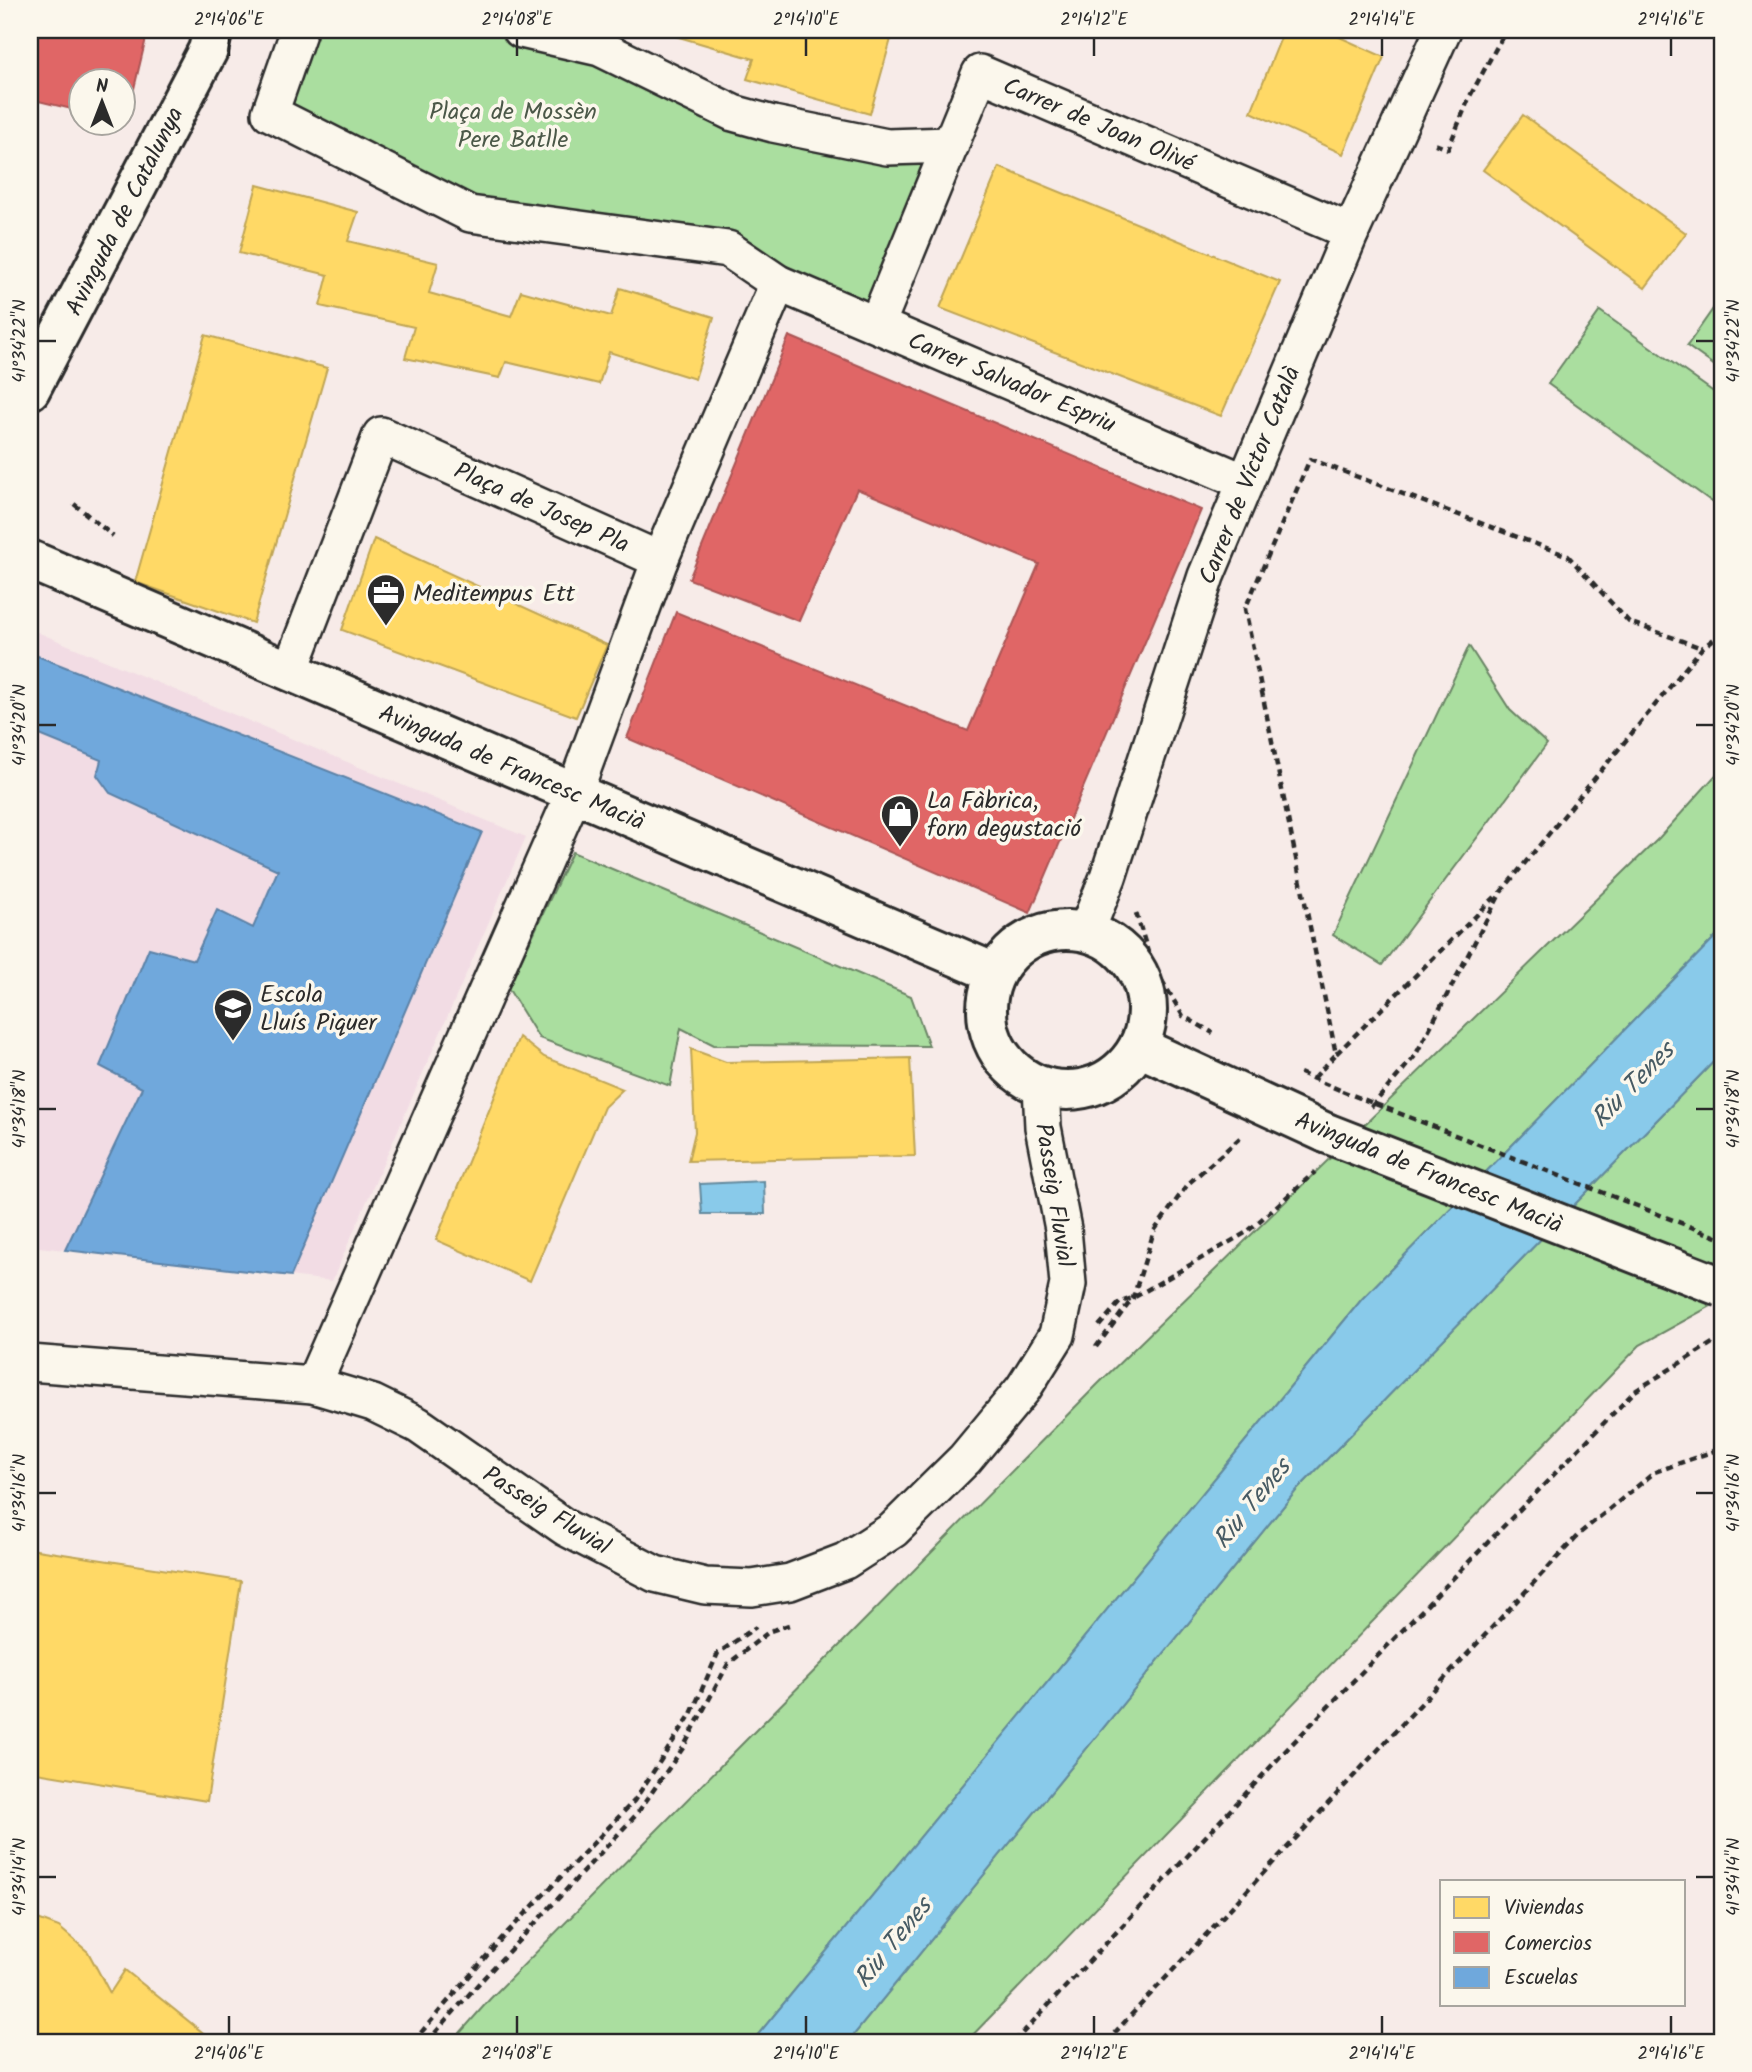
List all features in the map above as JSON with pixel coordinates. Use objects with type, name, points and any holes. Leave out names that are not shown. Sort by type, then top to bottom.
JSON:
[{"type":"street","name":"Avinguda de Catalunya","points":[[30,390],[208,50],[213,30]]},
{"type":"street","points":[[299,30],[270,113],[470,214],[728,249],[778,284]]},
{"type":"street","points":[[521,30],[600,48],[733,113],[773,124],[887,146],[950,145]]},
{"type":"street","name":"Carrer de Víctor Català","points":[[1086,932],[1112,864],[1206,576],[1351,232],[1443,30]]},
{"type":"street","name":"Carrer de Joan Olivé","points":[[877,324],[980,73],[1351,232]]},
{"type":"street","name":"Carrer Salvador Espriu","points":[[778,284],[1245,482]]},
{"type":"street","name":"Plaça de Josep Pla","points":[[290,671],[381,435],[660,560],[778,284]]},
{"type":"street","name":"Avinguda de Francesc Macià","points":[[30,560],[995,973]]},
{"type":"street","points":[[313,1385],[574,793],[660,560]]},
{"type":"street","points":[[1059,930],[1086,932],[1108,941],[1128,956],[1140,976],[1147,1000],[1147,1024],[1139,1046],[1126,1065],[1108,1079],[1087,1088],[1064,1090],[1041,1086],[1024,1078],[1006,1062],[994,1042],[987,1020],[988,996],[995,973],[1011,952],[1034,937],[1059,930]]},
{"type":"street","name":"Avinguda de Francesc Macià","points":[[1139,1046],[1323,1149],[1722,1287]]},
{"type":"street","name":"Passeig Fluvial","points":[[30,1363],[313,1385],[373,1402],[418,1425],[566,1528],[655,1574],[705,1586],[752,1588],[790,1581],[845,1561],[893,1530],[965,1459],[1023,1389],[1058,1335],[1068,1284],[1063,1229],[1043,1127],[1041,1086]]},
{"type":"path","points":[[1398,130],[1448,149],[1470,96],[1506,30]]},
{"type":"path","points":[[1336,1054],[1245,609],[1310,459],[1568,556],[1629,622],[1702,648]]},
{"type":"path","points":[[74,504],[113,536]]},
{"type":"path","points":[[1314,1078],[1501,892],[1702,648],[1722,633]]},
{"type":"path","points":[[1363,1116],[1415,1055],[1501,892]]},
{"type":"path","points":[[1133,901],[1151,962],[1183,1016],[1216,1035]]},
{"type":"path","points":[[1289,1068],[1722,1239]]},
{"type":"path","points":[[1133,1298],[1154,1231],[1188,1184],[1245,1133]]},
{"type":"path","points":[[1094,1332],[1120,1302],[1133,1298],[1247,1233],[1323,1149]]},
{"type":"path","points":[[1014,2042],[1290,1746],[1635,1391],[1722,1337]]},
{"type":"path","points":[[1106,2042],[1580,1533],[1655,1472],[1722,1448]]},
{"type":"path","points":[[413,2042],[502,1938],[634,1801],[691,1714],[718,1653],[763,1622]]},
{"type":"path","points":[[427,2042],[636,1815],[683,1748],[728,1664],[770,1631],[797,1622]]},
{"type":"shaded area","name":"Escola Lluís Piquer","points":[[30,629],[526,837],[332,1281],[30,1246]]},
{"type":"green space","name":"Plaça de Mossèn Pere Batlle","points":[[299,30],[521,30],[732,113],[951,145],[877,324],[728,249],[470,214],[270,113]]},
{"type":"green space","points":[[1722,296],[1722,371],[1687,346]]},
{"type":"green space","points":[[1600,311],[1722,398],[1722,509],[1548,384]]},
{"type":"green space","points":[[1469,646],[1510,710],[1547,744],[1382,965],[1333,935]]},
{"type":"green space","points":[[1722,768],[1722,930],[1362,1299],[752,2042],[452,2042],[490,1999],[1098,1384],[1659,838]]},
{"type":"green space","points":[[572,852],[911,996],[929,1046],[714,1045],[681,1028],[670,1086],[539,1038],[508,988]]},
{"type":"green space","points":[[1722,1053],[1722,1300],[1640,1345],[966,2042],[848,2042],[1295,1492]]},
{"type":"water","name":"Riu Tenes","points":[[1722,930],[1722,1053],[1295,1492],[848,2042],[752,2042],[1362,1299]]},
{"type":"water","points":[[764,1181],[765,1214],[702,1214],[700,1184]]},
{"type":"building: Viviendas","points":[[655,30],[848,30],[891,39],[870,114],[747,79],[754,59]]},
{"type":"building: Viviendas","points":[[1284,30],[1324,30],[1384,57],[1343,154],[1251,112]]},
{"type":"building: Viviendas","points":[[1523,115],[1686,233],[1645,288],[1483,170]]},
{"type":"building: Viviendas","points":[[999,167],[1280,282],[1221,416],[940,308]]},
{"type":"building: Viviendas","points":[[257,185],[358,212],[348,241],[438,263],[429,293],[511,316],[521,291],[611,316],[620,288],[714,317],[695,379],[609,352],[599,384],[506,362],[500,378],[405,358],[414,327],[320,306],[328,275],[239,253]]},
{"type":"building: Viviendas","points":[[205,335],[327,368],[253,623],[135,582]]},
{"type":"building: Viviendas","points":[[374,539],[607,645],[576,717],[342,630]]},
{"type":"building: Viviendas","points":[[519,1037],[544,1057],[623,1089],[604,1107],[530,1281],[436,1240]]},
{"type":"building: Viviendas","points":[[691,1049],[726,1062],[910,1058],[915,1156],[688,1161],[695,1132]]},
{"type":"building: Viviendas","points":[[30,1549],[241,1581],[207,1801],[30,1772]]},
{"type":"building: Viviendas","points":[[30,1916],[59,1927],[88,1952],[110,1993],[125,1970],[207,2036],[202,2042],[30,2042]]},
{"type":"building: Comercios","points":[[30,30],[148,30],[136,80],[136,66],[66,66],[66,108],[30,99]]},
{"type":"building: Comercios","points":[[789,336],[1201,510],[1030,913],[627,738],[676,612],[968,731],[1039,564],[857,489],[799,621],[689,579]]},
{"type":"building: Escuelas","name":"Escola Lluís Piquer","points":[[30,653],[482,832],[291,1276],[65,1250],[142,1088],[100,1066],[149,948],[194,960],[217,910],[253,928],[278,870],[110,793],[97,775],[101,760],[30,731]]},
{"type":"place","name":"Meditempus Ett","points":[[386,627]]},
{"type":"place","name":"La Fàbrica, forn degustació","points":[[900,848]]},
{"type":"place","name":"Escola Lluís Piquer","points":[[233,1042]]}]
